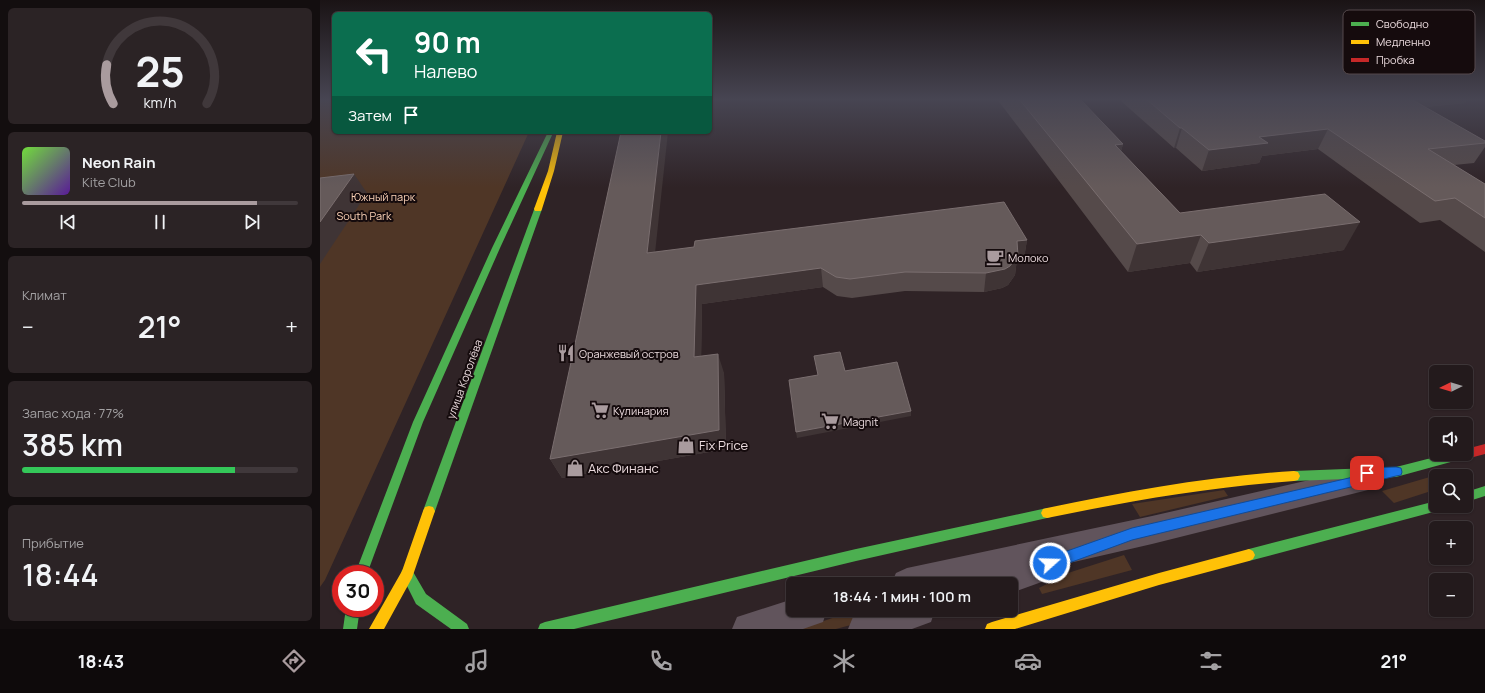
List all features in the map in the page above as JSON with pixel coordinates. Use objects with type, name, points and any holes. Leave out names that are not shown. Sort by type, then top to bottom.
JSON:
[{"type":"street","name":"улица Королёва","points":[[364,565],[418,422],[496,248],[550,134]]},
{"type":"street","name":"улица Королёва","points":[[376,629],[407,574],[462,417],[552,171],[560,134]]},
{"type":"street","points":[[1473,452],[1485,449]]},
{"type":"street","points":[[938,577],[1132,534],[1439,461]]},
{"type":"street","points":[[545,629],[856,555],[1113,499],[1250,478],[1396,472]]},
{"type":"street","points":[[1473,495],[1485,491]]},
{"type":"street","points":[[992,629],[1159,579],[1429,508]]},
{"type":"street","points":[[1012,577],[1132,534]]},
{"type":"street","points":[[407,574],[422,599],[462,629]]},
{"type":"street","points":[[350,629],[352,617]]},
{"type":"street","points":[[749,629],[788,617]]},
{"type":"street","points":[[865,629],[899,617]]},
{"type":"green space","points":[[320,128],[332,128],[332,134],[528,134],[325,580],[320,587]]},
{"type":"green space","points":[[1429,477],[1428,492],[1394,503],[1382,491]]},
{"type":"green space","points":[[1224,490],[1228,496],[1140,517],[1132,504]]},
{"type":"green space","points":[[1124,555],[1132,570],[1042,594],[1039,588],[1071,572]]},
{"type":"green space","points":[[835,617],[880,617],[836,629],[800,629]]},
{"type":"building","points":[[1043,128],[1108,128],[1123,144],[1115,145],[1180,213],[1325,194],[1360,222],[1209,243],[1201,235],[1137,244]]},
{"type":"building","points":[[1182,128],[1463,128],[1485,141],[1485,143],[1428,149],[1485,184],[1485,218],[1455,198],[1435,201],[1328,129],[1259,137],[1268,143],[1209,150]]},
{"type":"building","points":[[621,134],[661,134],[647,253],[694,247],[695,241],[1004,202],[1027,240],[1017,241],[1018,256],[1010,266],[1005,269],[986,273],[905,272],[850,279],[836,277],[821,268],[696,285],[694,357],[718,354],[719,430],[550,459]]},
{"type":"building","points":[[354,174],[320,222],[320,178]]},
{"type":"building","points":[[840,352],[845,371],[897,362],[911,411],[796,432],[789,380],[818,375],[814,356]]},
{"type":"traffic: fast","points":[[364,565],[418,422],[496,248],[550,134]]},
{"type":"traffic: fast","points":[[429,511],[538,209]]},
{"type":"traffic: fast","points":[[1294,476],[1396,472],[1438,461]]},
{"type":"traffic: fast","points":[[1473,495],[1485,491]]},
{"type":"traffic: fast","points":[[1249,555],[1429,508]]},
{"type":"traffic: fast","points":[[545,629],[856,555],[1047,513]]},
{"type":"traffic: fast","points":[[407,574],[421,599],[462,629]]},
{"type":"traffic: fast","points":[[350,629],[352,617]]},
{"type":"traffic: slow","points":[[538,209],[551,171],[560,134]]},
{"type":"traffic: slow","points":[[1047,513],[1139,495],[1201,485],[1294,476]]},
{"type":"traffic: slow","points":[[376,629],[407,574],[429,511]]},
{"type":"traffic: slow","points":[[992,629],[1159,579],[1249,555]]},
{"type":"traffic: jam","points":[[1473,452],[1485,449]]},
{"type":"place","name":"Молоко","points":[[995,257]]},
{"type":"place","name":"Оранжевый остров","points":[[566,353]]},
{"type":"place","name":"Кулинария","points":[[600,410]]},
{"type":"place","name":"Magnit","points":[[830,421]]},
{"type":"place","name":"Fix Price","points":[[686,445]]},
{"type":"place","name":"Акс Финанс","points":[[575,468]]},
{"type":"route","points":[[1050,563],[1132,534],[1396,472],[1367,473]]},
{"type":"park label","name":"Южный парк","points":[[383,196]]},
{"type":"park label","name":"South Park","points":[[364,215]]}]
